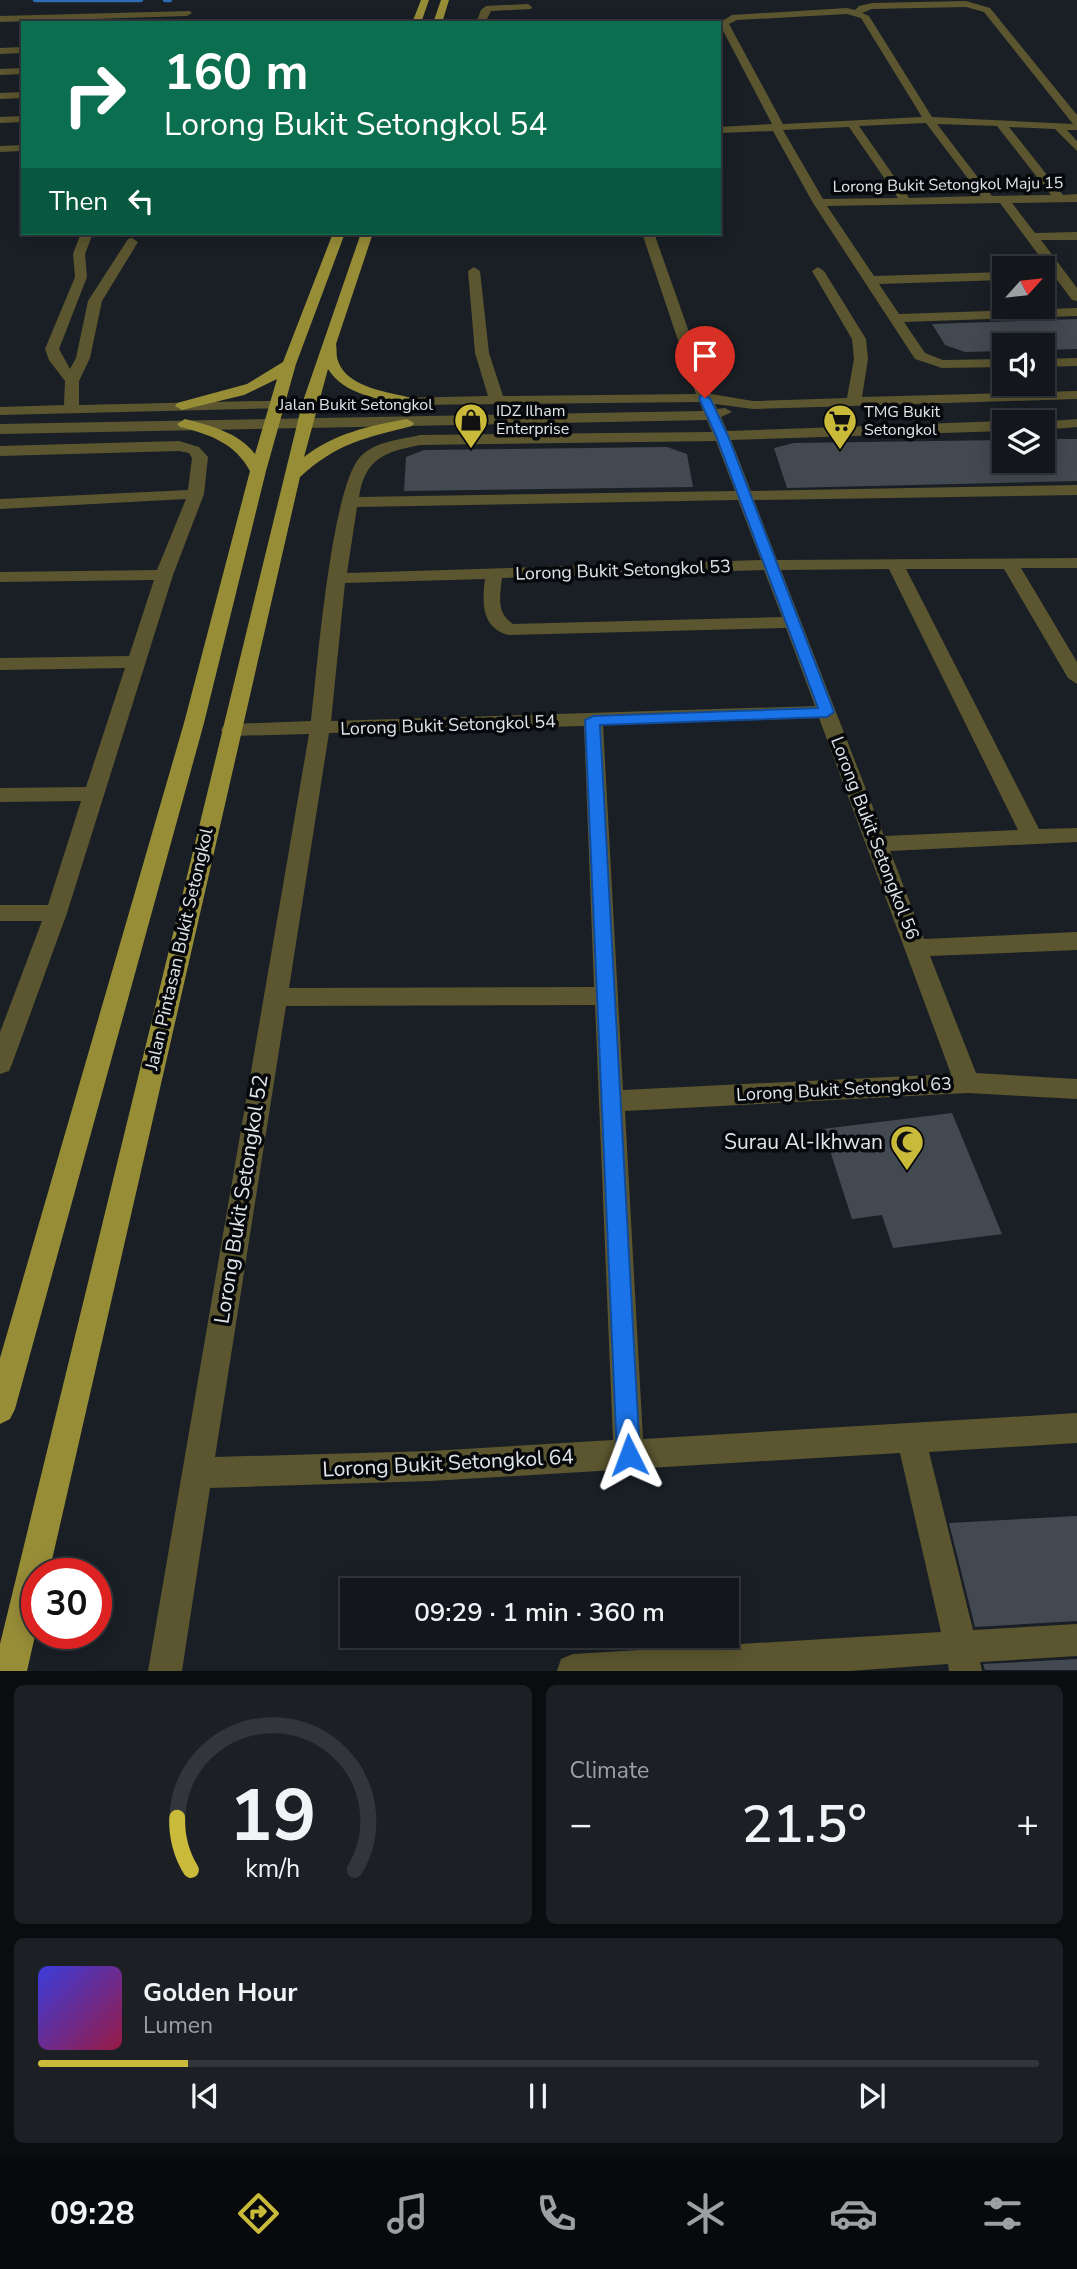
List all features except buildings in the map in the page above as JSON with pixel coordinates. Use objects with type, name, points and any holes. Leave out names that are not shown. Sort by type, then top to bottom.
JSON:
[{"type":"main road","points":[[417,21],[423,4]]},
{"type":"main road","points":[[438,21],[443,4]]},
{"type":"main road","points":[[0,1409],[194,723],[258,471],[289,364],[338,235]]},
{"type":"main road","name":"Jalan Pintasan Bukit Setongkol","points":[[10,1671],[307,413],[366,235]]},
{"type":"main road","points":[[330,343],[330,362],[344,379],[371,393],[407,401]]},
{"type":"main road","points":[[182,406],[245,391],[270,380],[289,364]]},
{"type":"main road","points":[[294,474],[320,450],[330,445],[359,432],[407,423]]},
{"type":"main road","points":[[185,424],[207,429],[242,446],[253,457],[258,471]]},
{"type":"street","points":[[481,21],[485,10],[489,8],[528,6]]},
{"type":"street","points":[[857,13],[862,8],[872,6],[980,6],[987,10],[1077,121]]},
{"type":"street","points":[[0,19],[33,20],[187,11],[184,21]]},
{"type":"street","points":[[992,363],[951,364],[920,356],[819,203],[777,129],[779,127],[724,23],[735,17],[857,13],[864,16],[929,120],[1031,237],[1077,297]]},
{"type":"street","points":[[721,42],[734,42]]},
{"type":"street","points":[[0,51],[21,49]]},
{"type":"street","points":[[0,72],[21,71]]},
{"type":"street","points":[[0,96],[21,95]]},
{"type":"street","points":[[0,120],[21,119]]},
{"type":"street","points":[[721,130],[929,120],[1077,127]]},
{"type":"street","points":[[851,122],[907,203]]},
{"type":"street","points":[[1002,124],[1060,199]]},
{"type":"street","points":[[1058,127],[1077,148]]},
{"type":"street","points":[[0,149],[21,148]]},
{"type":"street","name":"Lorong Bukit Setongkol Maju 15","points":[[819,203],[1077,198]]},
{"type":"street","points":[[72,381],[56,360],[52,349],[81,277],[79,254],[86,235]]},
{"type":"street","name":"Lorong Bukit Setongkol 56","points":[[649,235],[705,398],[745,495],[967,1083]]},
{"type":"street","points":[[1031,237],[1077,236]]},
{"type":"street","points":[[71,409],[72,381],[83,358],[95,301],[132,242]]},
{"type":"street","points":[[474,271],[482,353],[497,400]]},
{"type":"street","points":[[818,271],[859,339],[861,359],[854,402]]},
{"type":"street","points":[[1055,275],[1077,274]]},
{"type":"street","points":[[870,280],[992,276]]},
{"type":"street","points":[[894,318],[1077,312]]},
{"type":"street","points":[[1055,362],[1077,362]]},
{"type":"street","name":"Jalan Bukit Setongkol","points":[[307,413],[407,401],[705,398],[753,405],[1077,395]]},
{"type":"street","name":"Jalan Bukit Setongkol","points":[[0,411],[182,406],[307,413],[407,423],[712,415],[753,405]]},
{"type":"street","name":"Jalan Bukit Setongkol","points":[[0,429],[185,424],[276,413]]},
{"type":"street","points":[[1055,425],[1077,424]]},
{"type":"street","name":"Lorong Bukit Setongkol 52","points":[[165,1671],[274,996],[308,729],[350,502],[354,484],[366,460],[384,448],[420,440],[722,436],[992,426]]},
{"type":"street","points":[[0,451],[179,446],[194,450],[200,457],[196,494],[164,575],[56,913],[0,1063]]},
{"type":"street","points":[[350,502],[1077,490]]},
{"type":"street","points":[[0,504],[196,494]]},
{"type":"street","name":"Lorong Bukit Setongkol 53","points":[[337,578],[771,565],[1077,563]]},
{"type":"street","points":[[1010,565],[1077,678]]},
{"type":"street","points":[[896,566],[1032,837]]},
{"type":"street","points":[[494,574],[491,614],[496,623],[509,630],[793,622]]},
{"type":"street","points":[[0,577],[164,575]]},
{"type":"street","points":[[0,664],[136,662]]},
{"type":"street","name":"Lorong Bukit Setongkol 54","points":[[231,730],[827,712]]},
{"type":"street","points":[[593,720],[629,1455]]},
{"type":"street","points":[[0,795],[94,794]]},
{"type":"street","points":[[877,844],[1077,835]]},
{"type":"street","points":[[0,913],[56,913]]},
{"type":"street","points":[[916,948],[1077,941]]},
{"type":"street","points":[[274,996],[606,996]]},
{"type":"street","name":"Lorong Bukit Setongkol 63","points":[[612,1101],[967,1083],[1077,1089]]},
{"type":"street","name":"Lorong Bukit Setongkol 64","points":[[196,1473],[430,1466],[1077,1428]]},
{"type":"street","points":[[911,1437],[963,1659]]},
{"type":"street","points":[[573,1671],[963,1659],[1077,1640]]},
{"type":"waterway","points":[[35,0],[141,0]]},
{"type":"waterway","points":[[165,0],[170,0]]},
{"type":"place","name":"IDZ Ilham Enterprise","points":[[471,450]]},
{"type":"place","name":"TMG Bukit Setongkol","points":[[840,451]]},
{"type":"place","name":"Surau Al-Ikhwan","points":[[907,1172]]},
{"type":"route","points":[[629,1455],[593,720],[827,712],[705,398]]}]
